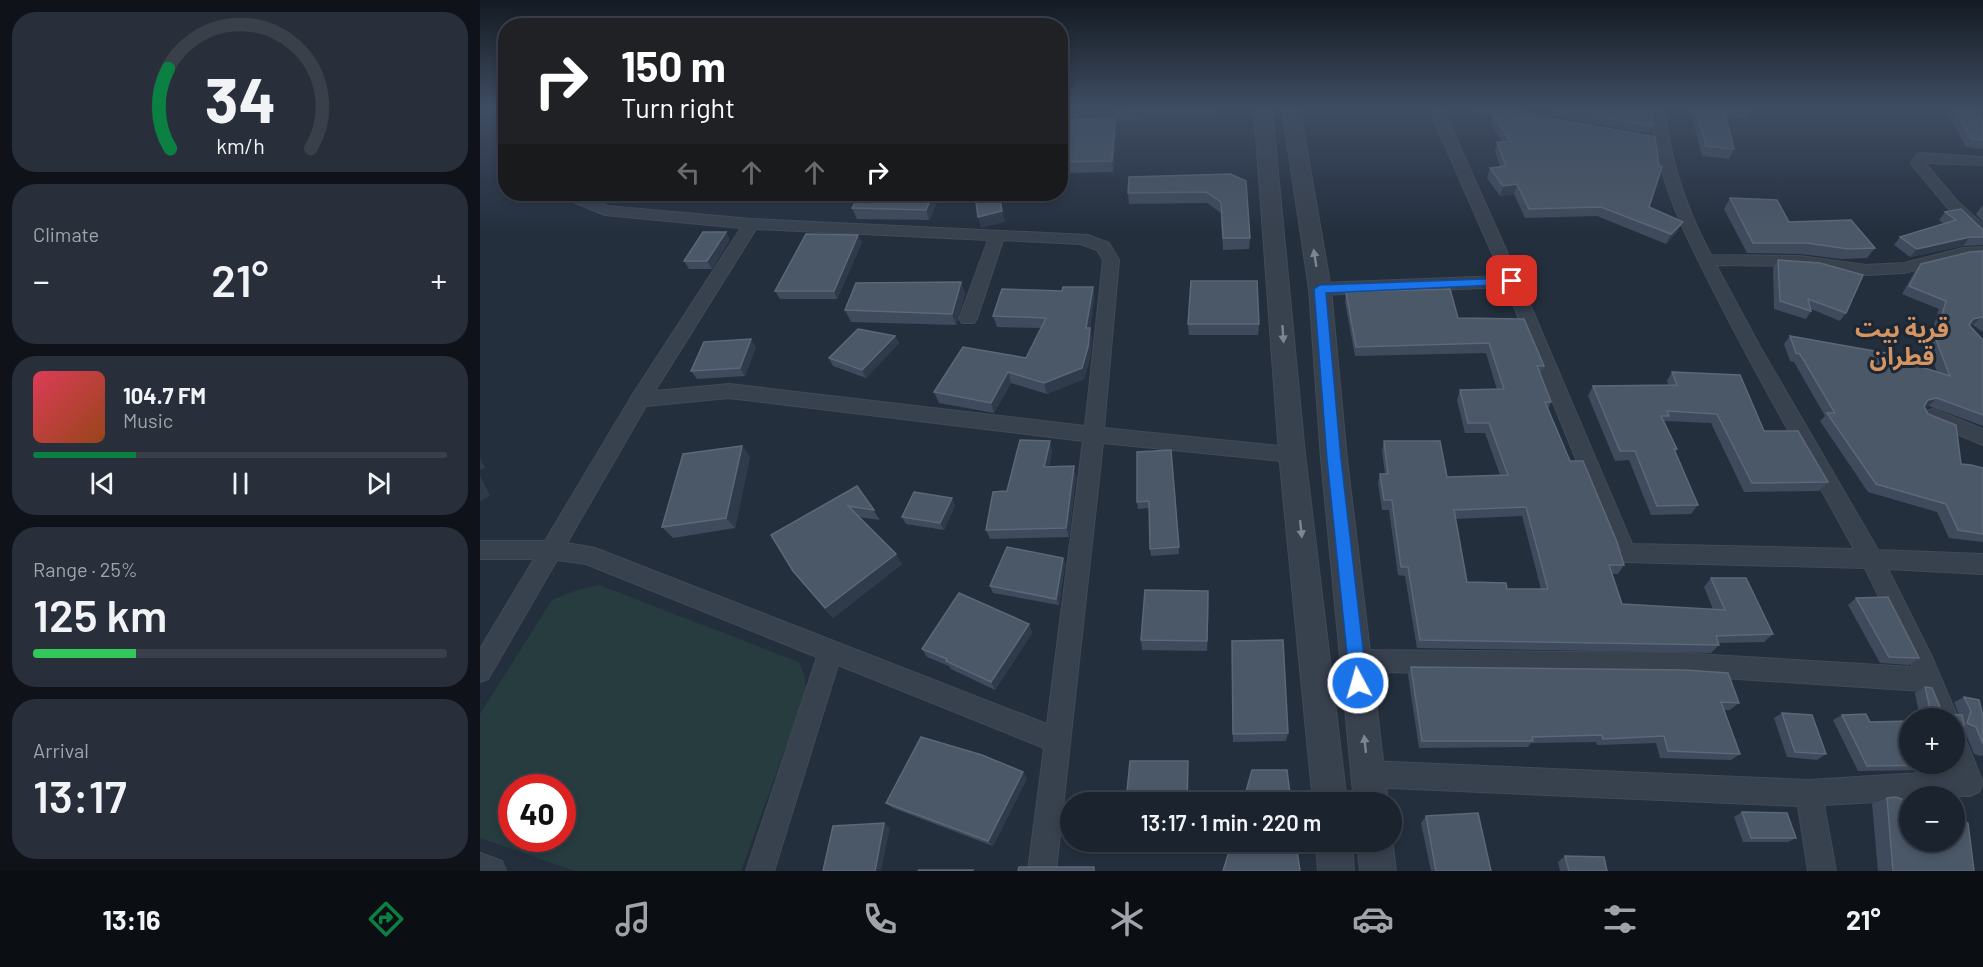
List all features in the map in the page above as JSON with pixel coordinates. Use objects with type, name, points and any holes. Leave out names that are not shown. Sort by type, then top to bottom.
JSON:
[{"type":"street","points":[[1267,150],[1292,454],[1329,792]]},
{"type":"street","points":[[1298,150],[1320,289],[1334,459],[1370,792]]},
{"type":"street","points":[[1454,150],[1512,281],[1625,553],[1983,564]]},
{"type":"street","points":[[1658,150],[1672,186],[1706,260],[1745,338],[1900,612],[1942,708]]},
{"type":"street","points":[[1983,161],[1922,157],[1918,163],[1952,204],[1983,233]]},
{"type":"street","points":[[1272,196],[1305,195]]},
{"type":"street","points":[[583,201],[605,210],[751,224],[1082,239],[1103,247],[1111,260],[1094,435],[1042,871]]},
{"type":"street","points":[[480,671],[640,399],[751,224]]},
{"type":"street","points":[[968,319],[997,236]]},
{"type":"street","points":[[1706,260],[1800,261],[1866,270],[1904,268],[1964,253],[1983,252]]},
{"type":"street","points":[[1320,289],[1512,281]]},
{"type":"street","points":[[640,399],[729,392],[1094,435],[1334,459]]},
{"type":"street","points":[[1928,415],[1983,437]]},
{"type":"street","points":[[480,550],[551,550],[587,555],[1057,741]]},
{"type":"street","points":[[760,871],[830,652]]},
{"type":"street","points":[[1356,661],[1678,664],[1931,680]]},
{"type":"street","points":[[1368,774],[1809,793],[1970,783],[1965,770]]},
{"type":"street","points":[[1809,793],[1822,871]]},
{"type":"street","points":[[1335,852],[1336,871]]},
{"type":"street","points":[[1376,852],[1378,871]]},
{"type":"street","points":[[480,867],[492,871]]},
{"type":"green space","points":[[599,585],[799,662],[805,676],[806,691],[741,871],[575,871],[520,852],[576,852],[576,774],[498,774],[498,844],[480,838],[480,714],[552,600],[577,590]]},
{"type":"building","points":[[1068,150],[1113,150],[1112,161],[1068,162]]},
{"type":"building","points":[[1500,150],[1657,150],[1659,166],[1662,167],[1649,207],[1683,222],[1671,234],[1601,207],[1529,209],[1517,184],[1503,186],[1490,168],[1506,166]]},
{"type":"building","points":[[1230,174],[1246,181],[1250,238],[1223,238],[1221,202],[1206,192],[1128,193],[1129,177]]},
{"type":"building","points":[[1730,198],[1777,200],[1789,222],[1851,220],[1875,248],[1848,249],[1807,243],[1753,243]]},
{"type":"building","points":[[856,201],[930,201],[926,210],[852,208]]},
{"type":"building","points":[[976,201],[1000,201],[1002,211],[978,217]]},
{"type":"building","points":[[1961,209],[1983,230],[1983,237],[1970,237],[1917,249],[1900,237],[1956,220],[1945,212]]},
{"type":"building","points":[[703,232],[726,232],[707,261],[684,261]]},
{"type":"building","points":[[806,234],[858,235],[834,291],[775,291]]},
{"type":"building","points":[[1983,251],[1983,318],[1973,319],[1969,325],[1983,340],[1983,415],[1937,398],[1928,400],[1924,406],[1928,414],[1956,425],[1961,464],[1983,468],[1983,534],[1958,530],[1946,504],[1876,484],[1827,413],[1835,413],[1800,354],[1796,353],[1790,336],[1891,354],[1893,358],[1950,376],[1931,327],[1938,329],[1946,301],[1909,286],[1921,264]]},
{"type":"building","points":[[1778,260],[1820,263],[1863,275],[1846,313],[1808,299],[1811,311],[1780,301]]},
{"type":"building","points":[[1191,281],[1257,281],[1259,324],[1188,324]]},
{"type":"building","points":[[961,282],[952,314],[845,310],[856,283]]},
{"type":"building","points":[[1063,287],[1093,287],[1086,328],[1090,328],[1088,347],[1082,368],[1044,383],[1008,372],[991,403],[934,392],[963,347],[1026,358],[1046,318],[993,316],[1002,289],[1062,291]]},
{"type":"building","points":[[1450,289],[1458,318],[1524,319],[1544,366],[1537,366],[1551,402],[1545,402],[1570,461],[1583,461],[1617,542],[1624,565],[1609,565],[1622,604],[1725,610],[1711,578],[1746,578],[1773,634],[1716,636],[1719,645],[1420,640],[1408,567],[1401,567],[1392,500],[1384,500],[1380,474],[1388,474],[1384,441],[1440,441],[1447,477],[1508,475],[1489,423],[1468,423],[1460,390],[1504,389],[1489,343],[1356,347],[1346,292]],"holes":[[[1526,507],[1548,589],[1507,589],[1506,583],[1467,582],[1454,510]]]},
{"type":"building","points":[[858,329],[895,336],[862,370],[829,358]]},
{"type":"building","points":[[751,339],[740,368],[691,371],[704,342]]},
{"type":"building","points":[[1672,372],[1740,375],[1764,431],[1798,431],[1828,482],[1752,483],[1717,414],[1667,411],[1669,416],[1661,416],[1677,449],[1674,449],[1698,505],[1657,506],[1635,451],[1620,451],[1593,386],[1677,385]]},
{"type":"building","points":[[1020,440],[1050,441],[1044,467],[1074,466],[1066,528],[986,530],[993,492],[1007,491]]},
{"type":"building","points":[[742,446],[726,518],[662,527],[683,454]]},
{"type":"building","points":[[1171,450],[1179,547],[1150,549],[1149,501],[1137,502],[1137,452]]},
{"type":"building","points":[[857,486],[874,510],[848,506],[896,554],[825,608],[793,571],[771,535]]},
{"type":"building","points":[[914,492],[952,498],[940,523],[902,517]]},
{"type":"building","points":[[1007,547],[1063,558],[1056,599],[990,586]]},
{"type":"building","points":[[1145,590],[1208,591],[1207,641],[1141,640]]},
{"type":"building","points":[[959,593],[1029,624],[991,682],[922,649]]},
{"type":"building","points":[[1888,597],[1919,658],[1889,657],[1856,598]]},
{"type":"building","points":[[1283,640],[1288,733],[1233,734],[1232,641]]},
{"type":"building","points":[[1411,667],[1685,670],[1728,673],[1739,703],[1721,702],[1740,754],[1668,751],[1664,736],[1603,739],[1602,735],[1532,737],[1533,741],[1422,741]]},
{"type":"building","points":[[1925,687],[1932,688],[1940,708],[1930,708]]},
{"type":"building","points":[[1964,697],[1979,700],[1983,716],[1983,744],[1976,727],[1967,723],[1971,711]]},
{"type":"building","points":[[1782,713],[1812,715],[1826,754],[1795,752]]},
{"type":"building","points":[[1866,714],[1870,722],[1899,721],[1899,766],[1867,766],[1842,715]]},
{"type":"building","points":[[921,737],[982,755],[1023,772],[988,841],[886,803]]},
{"type":"building","points":[[1130,761],[1188,761],[1187,792],[1127,792]]},
{"type":"building","points":[[1252,770],[1287,770],[1290,792],[1246,792]]},
{"type":"building","points":[[1887,798],[1899,798],[1899,852],[1965,852],[1965,822],[1968,823],[1974,871],[1893,871]]},
{"type":"building","points":[[1742,812],[1787,813],[1796,838],[1751,838]]},
{"type":"building","points":[[1478,813],[1491,871],[1436,871],[1426,816]]},
{"type":"building","points":[[884,823],[875,871],[823,871],[833,826]]},
{"type":"building","points":[[1229,852],[1297,852],[1300,871],[1223,871]]},
{"type":"building","points":[[1565,856],[1604,857],[1607,871],[1569,871]]},
{"type":"building","points":[[1019,867],[1094,867],[1094,871],[1018,871]]},
{"type":"building","points":[[919,870],[973,870],[918,871]]},
{"type":"district","name":"قرية بيت قطران","points":[[1902,341]]},
{"type":"route","points":[[1358,683],[1334,459],[1320,289],[1512,281]]}]
